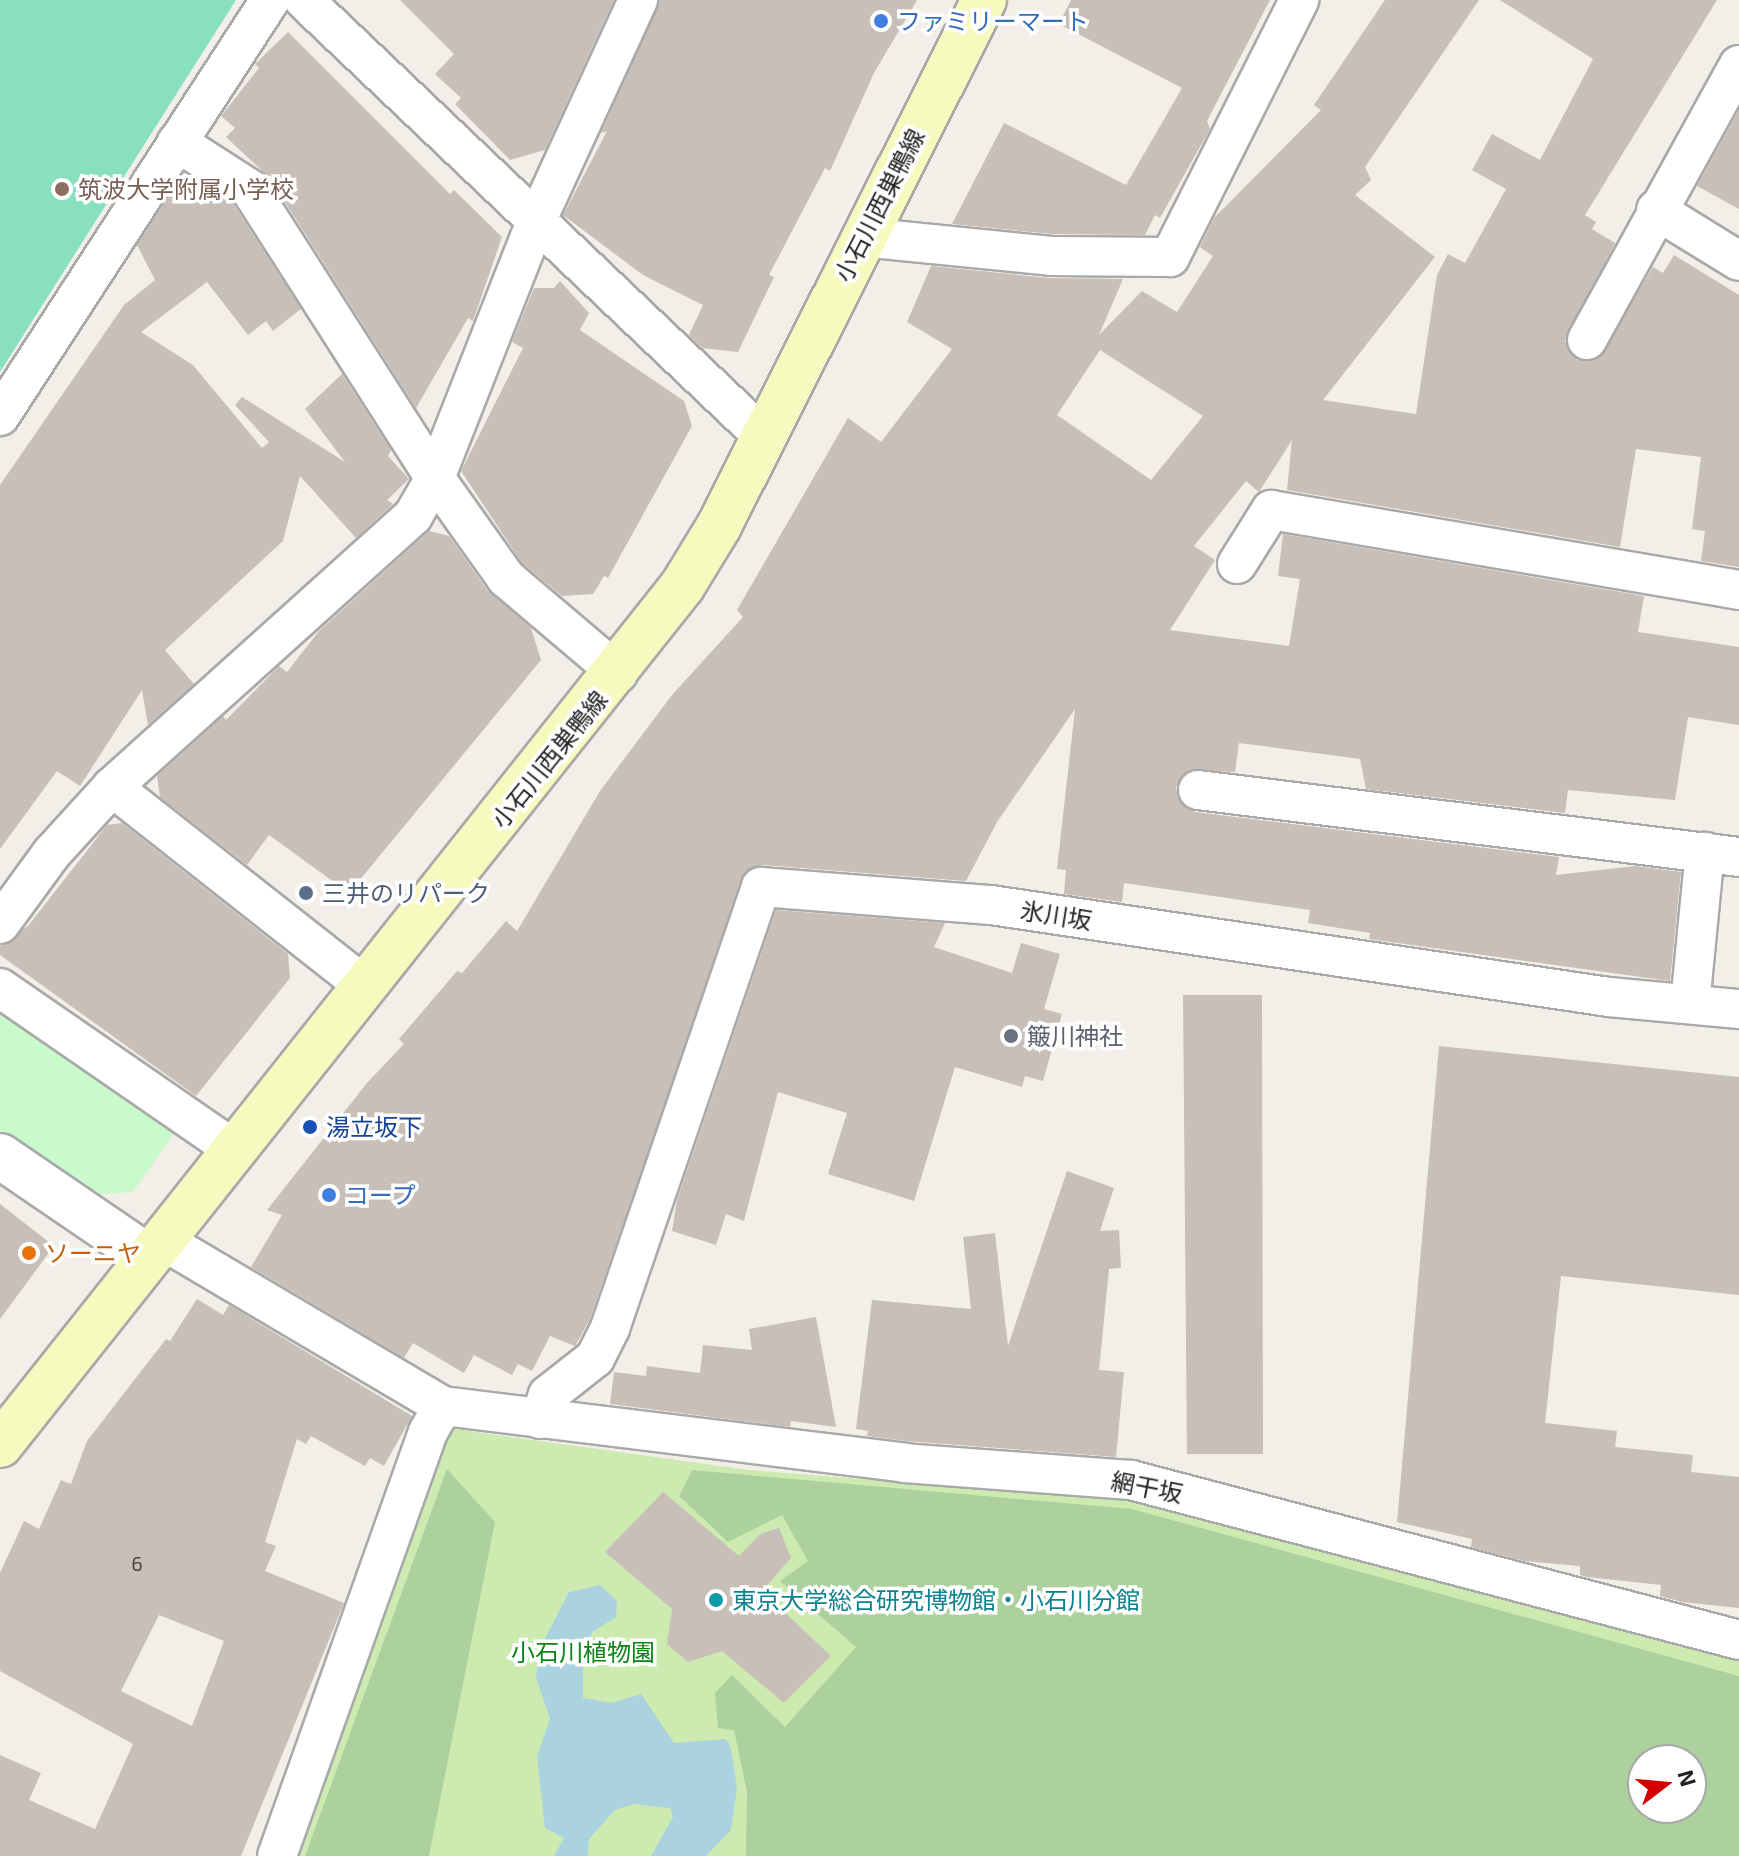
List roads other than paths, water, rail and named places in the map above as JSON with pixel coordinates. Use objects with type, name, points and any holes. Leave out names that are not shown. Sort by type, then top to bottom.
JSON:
[{"type":"main road","name":"小石川西巣鴨線","points":[[0,1445],[618,673],[719,526],[984,0]]},
{"type":"street","points":[[0,416],[270,0]]},
{"type":"street","points":[[304,0],[535,224],[763,436]]},
{"type":"street","points":[[0,924],[51,854],[112,787],[413,516],[435,478],[535,224],[638,0]]},
{"type":"street","points":[[862,237],[1051,256],[1170,257],[1299,0]]},
{"type":"street","points":[[1587,340],[1656,210],[1739,65]]},
{"type":"street","points":[[177,142],[250,189],[435,478],[506,578],[618,673]]},
{"type":"street","points":[[1656,210],[1739,261]]},
{"type":"street","points":[[1237,564],[1271,510],[1739,590]]},
{"type":"street","points":[[112,787],[366,987]]},
{"type":"street","points":[[1198,790],[1722,854],[1690,1004]]},
{"type":"street","name":"氷川坂","points":[[540,1419],[548,1395],[595,1358],[610,1328],[761,887],[991,905],[1351,958],[1739,1009]]},
{"type":"street","points":[[0,988],[235,1150]]},
{"type":"street","points":[[0,1156],[155,1248],[443,1406],[428,1432],[277,1856]]},
{"type":"street","name":"網干坂","points":[[443,1406],[904,1463],[1131,1480],[1327,1528],[1739,1640]]},
{"type":"water","points":[[600,1585],[617,1601],[616,1617],[592,1632],[583,1666],[583,1698],[612,1703],[641,1694],[674,1743],[726,1739],[731,1748],[737,1788],[731,1830],[706,1856],[651,1856],[673,1817],[670,1808],[634,1804],[615,1810],[589,1839],[588,1856],[554,1856],[564,1838],[545,1828],[537,1756],[550,1719],[536,1678],[539,1650],[569,1592]]},
{"type":"place","name":"ファミリーマート","points":[[881,21]]},
{"type":"place","name":"筑波大学附属小学校","points":[[62,189]]},
{"type":"place","name":"三井のリパーク","points":[[306,893]]},
{"type":"place","name":"簸川神社","points":[[1011,1036]]},
{"type":"place","name":"湯立坂下","points":[[310,1127]]},
{"type":"place","name":"コープ","points":[[329,1195]]},
{"type":"place","name":"ソーニヤ","points":[[29,1253]]},
{"type":"place","name":"東京大学総合研究博物館・小石川分館","points":[[716,1600]]},
{"type":"park label","name":"小石川植物園","points":[[583,1652]]}]
